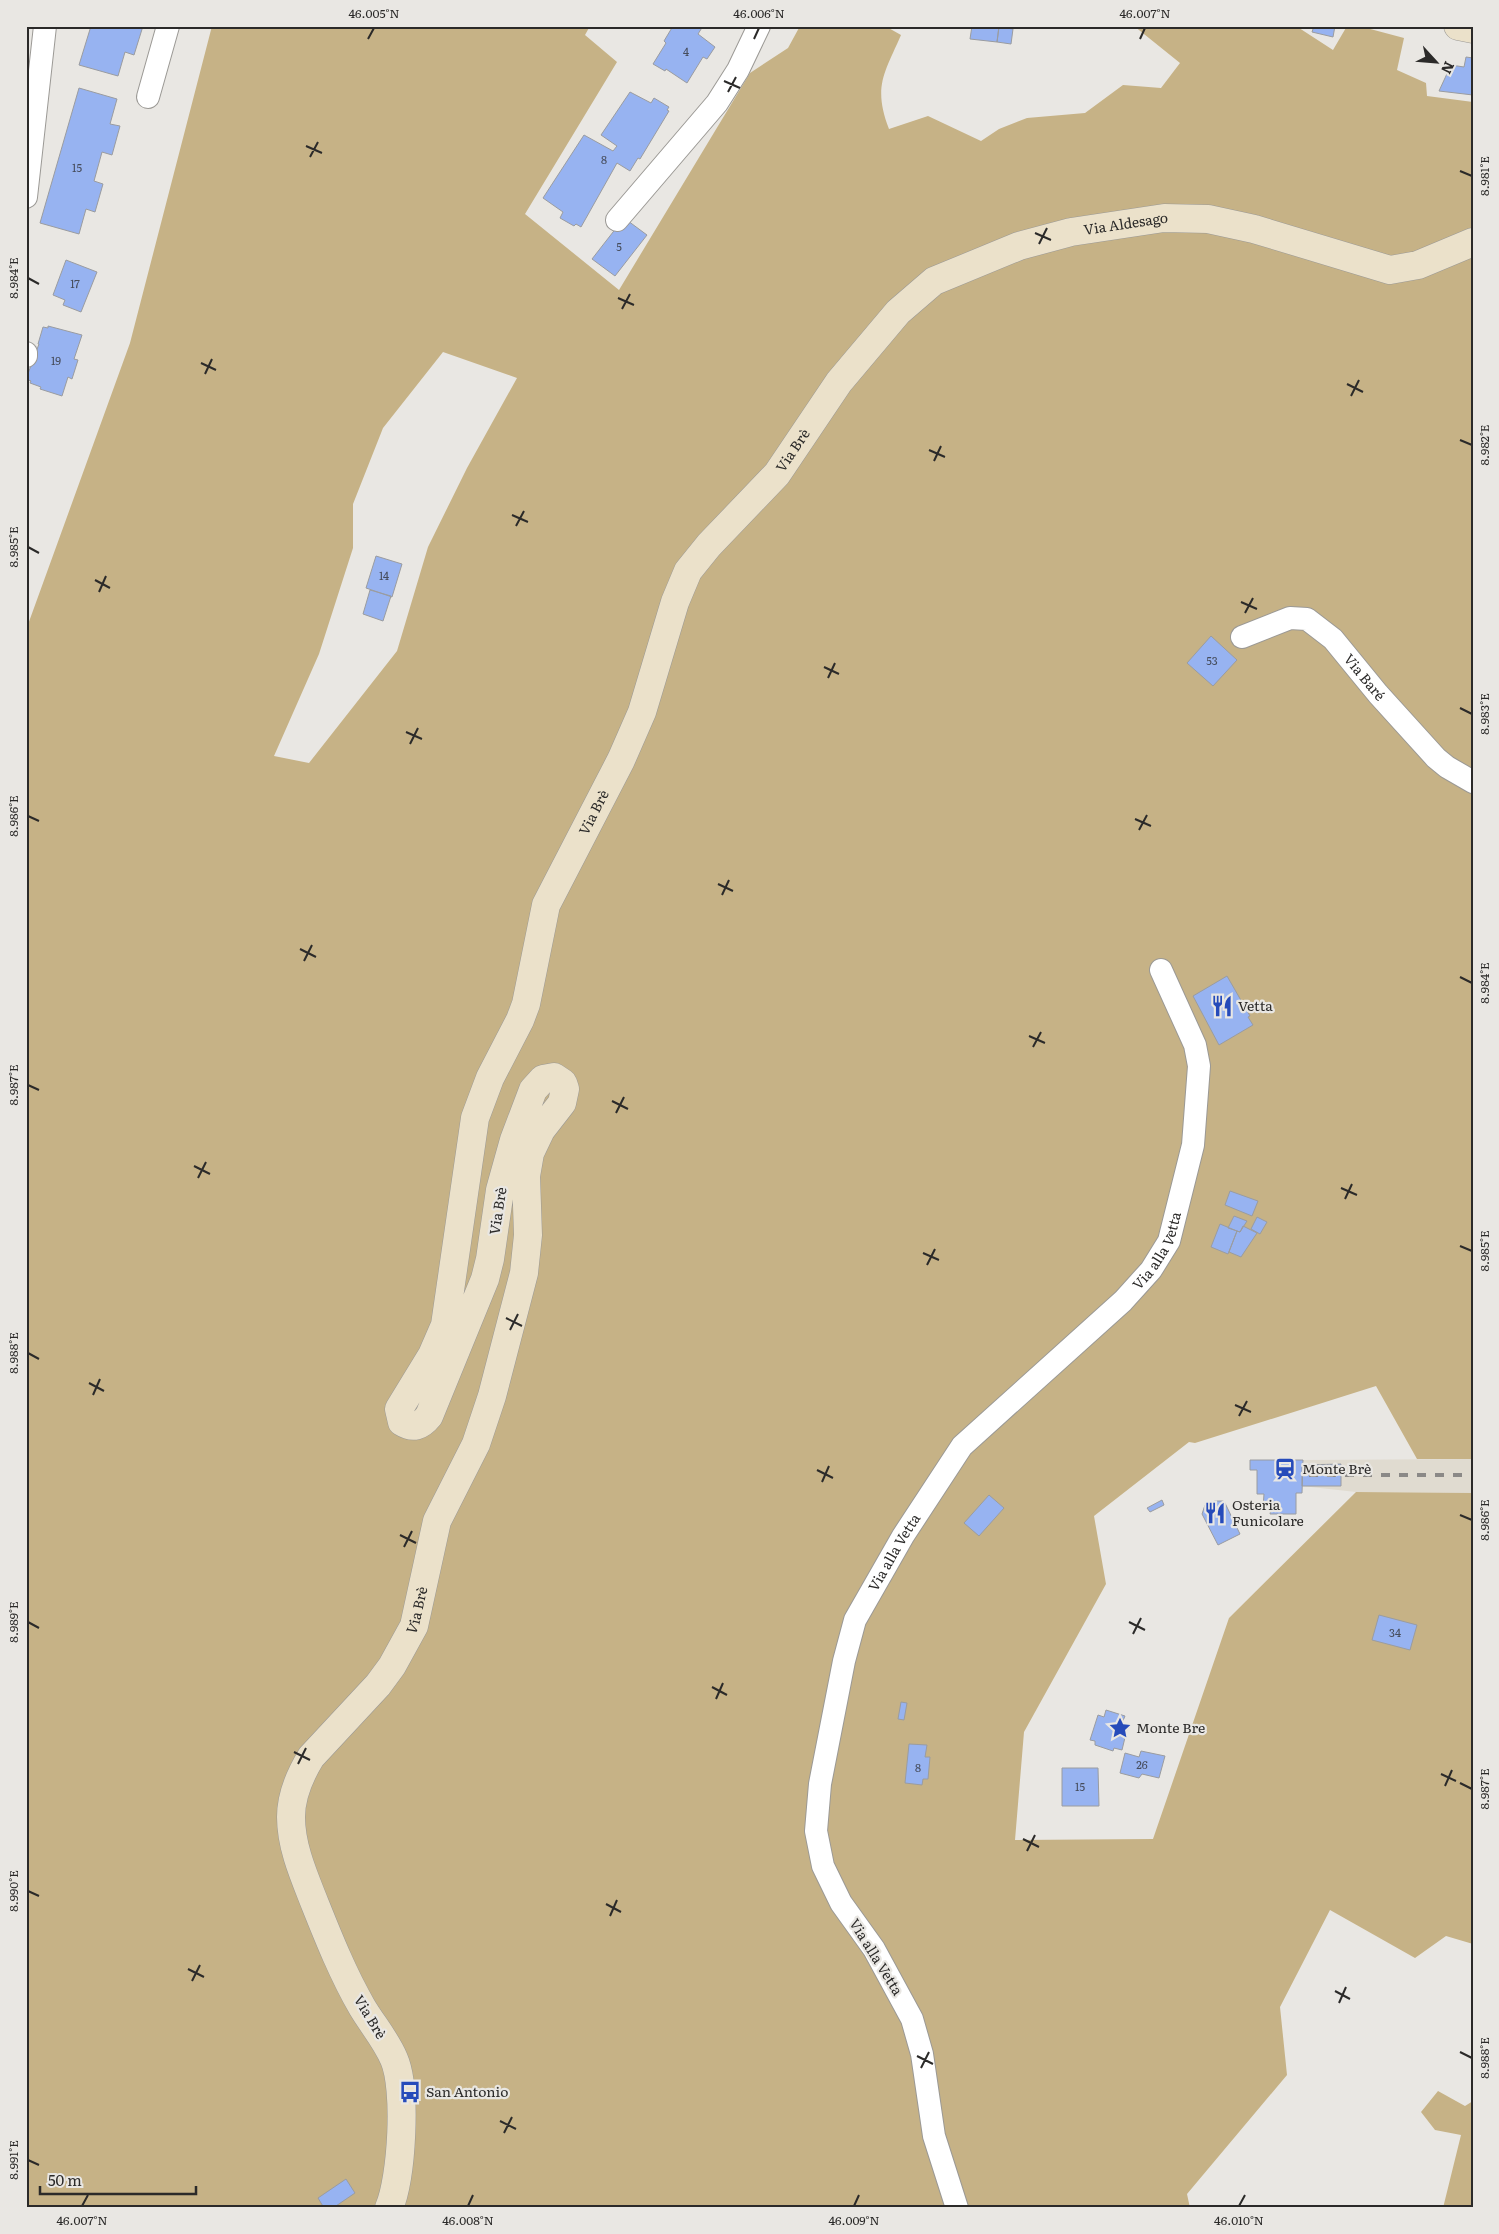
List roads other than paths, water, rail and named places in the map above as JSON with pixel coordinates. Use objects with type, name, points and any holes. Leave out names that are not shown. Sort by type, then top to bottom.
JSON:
[{"type":"street","points":[[26,197],[45,26]]},
{"type":"street","points":[[148,97],[168,26]]},
{"type":"street","points":[[618,220],[717,103],[738,70],[759,26]]},
{"type":"street","points":[[1458,26],[1473,29]]},
{"type":"street","name":"Via Aldesago","points":[[828,397],[864,350],[898,312],[934,281],[1019,246],[1072,232],[1164,218],[1208,220],[1254,229],[1390,270],[1418,265],[1473,242]]},
{"type":"street","name":"Via Brè","points":[[389,2208],[398,2172],[401,2090],[399,2075],[387,2045],[362,2008],[333,1950],[306,1880],[291,1832],[292,1800],[303,1770],[311,1757],[378,1685],[408,1639],[419,1611],[437,1521],[476,1444],[492,1396],[524,1273],[528,1235],[526,1176],[530,1153],[541,1130],[562,1103],[564,1096],[563,1083],[554,1077],[543,1079],[534,1090],[514,1140],[500,1190],[490,1259],[485,1279],[429,1416],[424,1422],[413,1427],[402,1422],[400,1416],[401,1403],[432,1355],[445,1325],[475,1118],[487,1084],[526,1004],[541,921],[546,905],[621,760],[642,712],[675,602],[688,571],[709,545],[777,474],[828,397]]},
{"type":"street","name":"Via Baré","points":[[1242,637],[1290,618],[1307,619],[1333,639],[1378,694],[1436,758],[1446,767],[1473,782]]},
{"type":"street","name":"Via alla Vetta","points":[[957,2208],[934,2136],[922,2054],[912,2019],[874,1948],[841,1903],[823,1866],[816,1831],[820,1784],[844,1661],[855,1620],[903,1536],[962,1446],[1123,1302],[1151,1270],[1169,1241],[1178,1212],[1193,1145],[1199,1066],[1195,1045],[1161,970]]},
{"type":"railway","points":[[1309,1475],[1473,1475]]},
{"type":"place","name":"Vetta","points":[[1222,1006]]},
{"type":"place","name":"Monte Brè","points":[[1285,1469]]},
{"type":"place","name":"Osteria Funicolare","points":[[1215,1513]]},
{"type":"place","name":"Monte Bre","points":[[1120,1728]]},
{"type":"place","name":"San Antonio","points":[[410,2092]]}]
